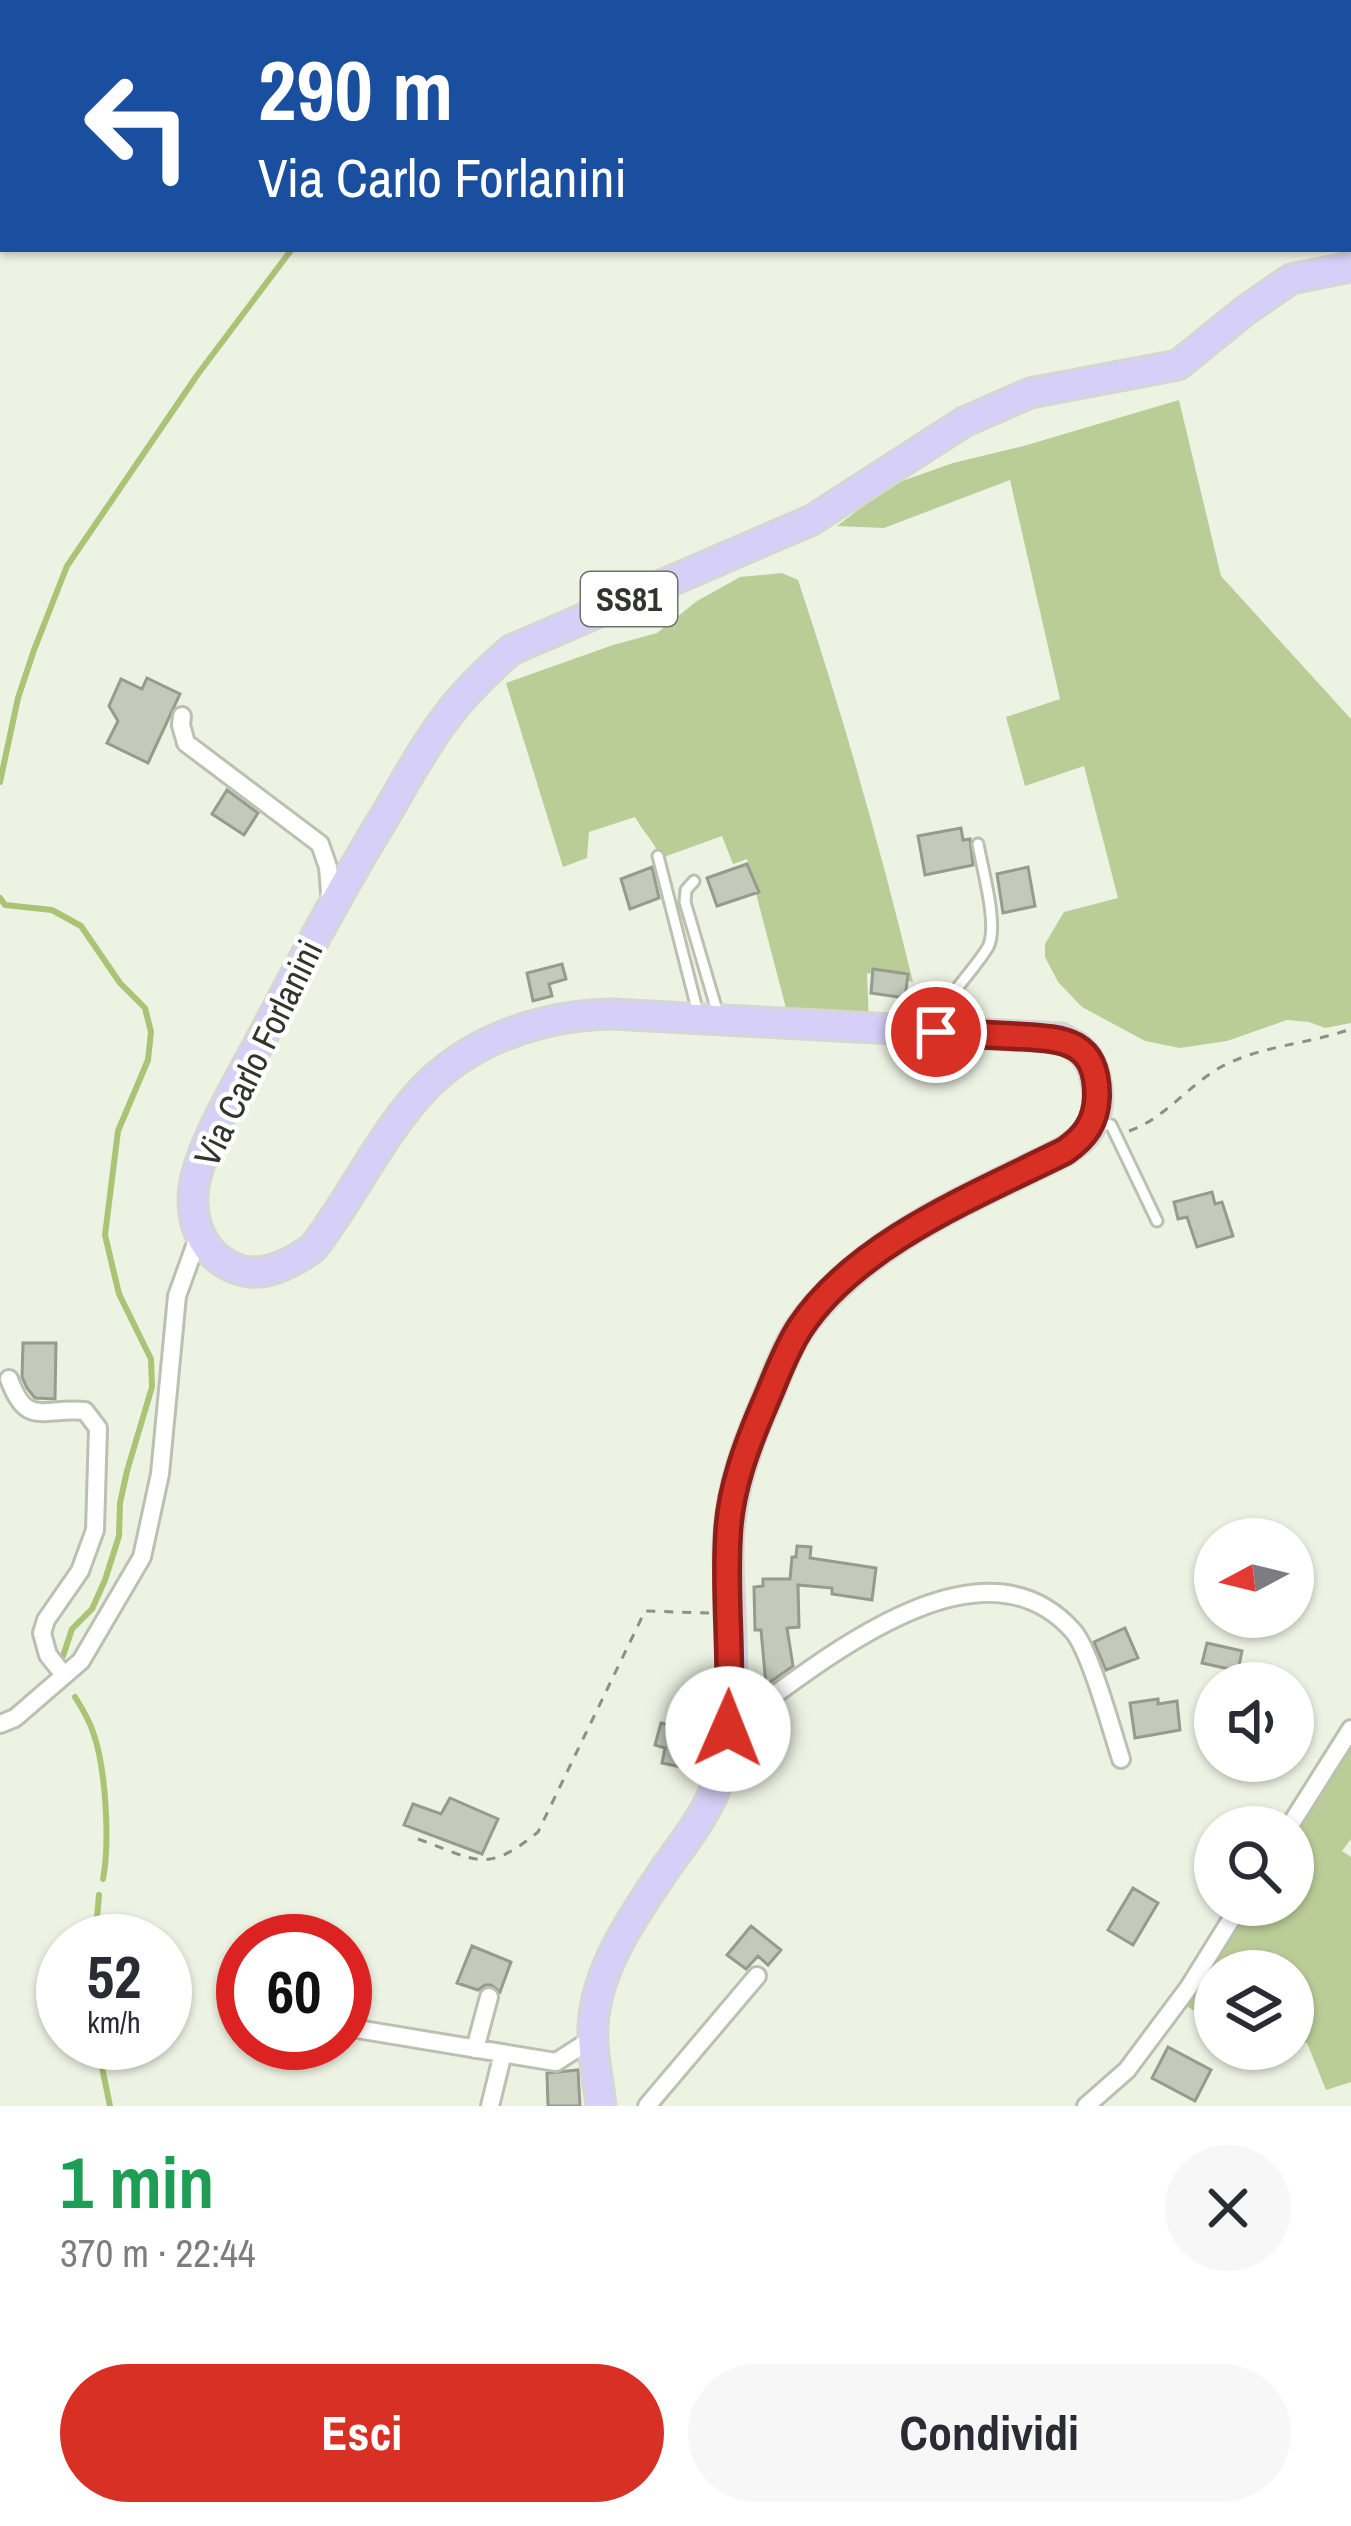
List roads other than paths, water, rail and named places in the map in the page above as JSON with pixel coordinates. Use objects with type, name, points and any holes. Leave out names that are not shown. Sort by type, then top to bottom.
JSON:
[{"type":"main road","name":"Via Carlo Forlanini","points":[[199,1235],[192,1193],[199,1167],[227,1103],[331,906],[445,718],[511,650],[812,520],[964,422],[1030,393],[1178,365],[1291,279],[1351,267]]},
{"type":"main road","points":[[199,1235],[212,1254],[237,1269],[273,1269],[294,1261],[328,1227],[421,1091],[475,1050],[556,1018],[612,1014],[1060,1039],[1082,1049],[1097,1084],[1104,1129],[935,1216],[874,1255],[823,1299],[799,1330],[747,1444],[728,1533],[728,1729],[714,1792],[628,1924],[604,1976],[592,2038],[602,2106]]},
{"type":"street","points":[[182,716],[185,743],[320,844],[328,867],[331,906]]},
{"type":"street","points":[[0,1724],[15,1718],[80,1661],[142,1557],[160,1474],[177,1296],[199,1235]]},
{"type":"street","points":[[9,1378],[18,1403],[33,1412],[85,1411],[98,1428],[95,1530],[80,1571],[42,1633],[48,1654],[64,1676]]},
{"type":"street","points":[[728,1729],[864,1632],[947,1597],[1005,1593],[1044,1605],[1077,1634],[1121,1759]]},
{"type":"street","points":[[1302,1806],[1351,1729]]},
{"type":"street","points":[[1085,2106],[1127,2070],[1189,1987],[1227,1926]]},
{"type":"street","points":[[646,2106],[757,1976]]},
{"type":"street","points":[[475,2049],[489,1996]]},
{"type":"street","points":[[372,2031],[556,2062],[592,2038]]},
{"type":"street","points":[[490,2106],[503,2054]]},
{"type":"lane","points":[[936,1032],[941,1012],[990,944],[992,922],[977,844]]},
{"type":"lane","points":[[658,856],[709,1019]]},
{"type":"lane","points":[[694,880],[686,890],[685,902],[709,1019]]},
{"type":"lane","points":[[1104,1129],[1157,1221]]},
{"type":"waterway","points":[[0,782],[18,698],[67,566],[198,374],[290,252]]},
{"type":"waterway","points":[[0,898],[5,905],[52,910],[81,926],[120,983],[145,1008],[151,1032],[148,1060],[118,1131],[105,1235],[119,1294],[151,1359],[152,1387],[127,1471],[119,1536],[105,1580],[92,1609],[72,1629],[63,1656]]},
{"type":"waterway","points":[[75,1697],[91,1728],[101,1765],[106,1826],[103,1879]]},
{"type":"waterway","points":[[97,1914],[99,1895]]},
{"type":"waterway","points":[[103,2070],[110,2106]]}]
